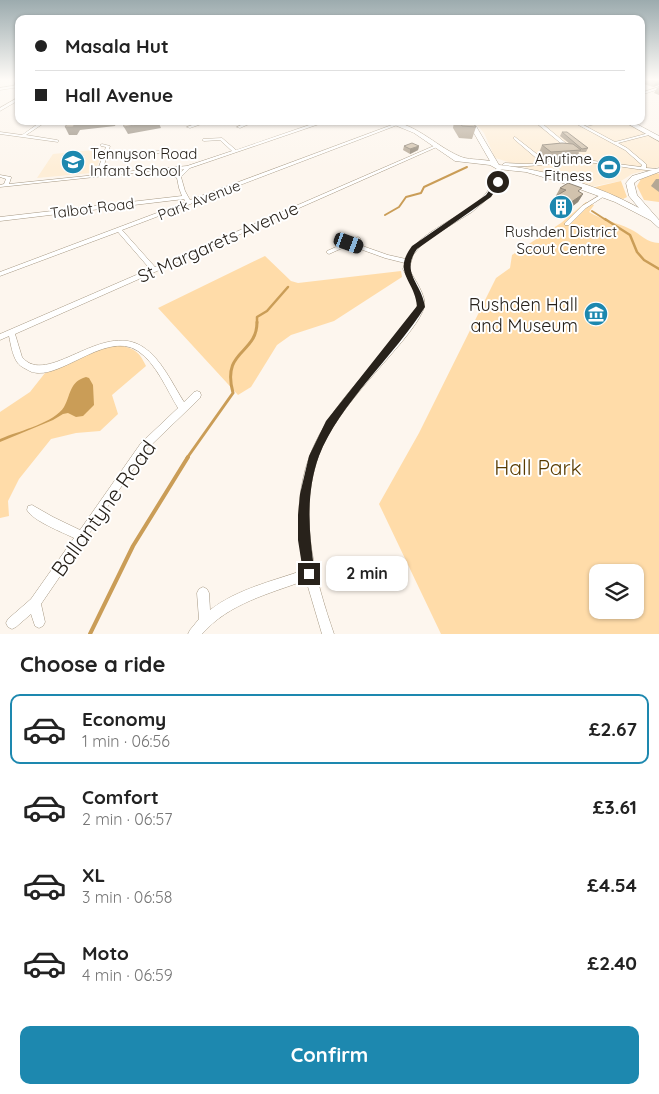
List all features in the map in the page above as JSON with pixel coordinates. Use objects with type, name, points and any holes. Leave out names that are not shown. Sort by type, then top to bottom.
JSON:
[{"type":"main road","points":[[400,125],[416,132],[464,161],[499,165],[544,174],[618,200],[651,218]]},
{"type":"main road","points":[[473,125],[499,165]]},
{"type":"main road","points":[[633,125],[659,139]]},
{"type":"main road","points":[[659,170],[641,171],[630,183],[633,196],[659,225]]},
{"type":"main road","points":[[618,200],[629,201],[633,196]]},
{"type":"street","points":[[23,136],[39,125]]},
{"type":"street","points":[[189,127],[195,125]]},
{"type":"street","points":[[239,127],[244,125]]},
{"type":"street","points":[[3,186],[188,167],[314,125]]},
{"type":"street","name":"Park Avenue","points":[[0,274],[395,125]]},
{"type":"street","points":[[541,125],[585,161]]},
{"type":"street","points":[[328,634],[309,574],[304,540],[305,494],[314,456],[330,425],[421,307],[420,296],[407,276],[406,261],[414,248],[488,196],[498,182],[499,165],[521,166],[585,161],[641,171],[645,168],[640,161],[615,143],[581,125]]},
{"type":"street","points":[[0,133],[57,141]]},
{"type":"street","points":[[615,143],[648,134]]},
{"type":"street","points":[[201,135],[205,142],[220,138],[235,151]]},
{"type":"street","points":[[515,138],[543,164]]},
{"type":"street","points":[[102,145],[114,144]]},
{"type":"street","points":[[98,175],[108,146]]},
{"type":"street","name":"St Margarets Avenue","points":[[0,337],[437,146]]},
{"type":"street","points":[[104,158],[159,152]]},
{"type":"street","points":[[543,164],[538,169],[544,174]]},
{"type":"street","points":[[179,177],[188,167]]},
{"type":"street","points":[[162,170],[179,177]]},
{"type":"street","points":[[0,176],[9,178],[3,186]]},
{"type":"street","points":[[179,177],[185,198],[190,203]]},
{"type":"street","points":[[567,224],[584,207],[604,195]]},
{"type":"street","name":"Talbot Road","points":[[0,219],[185,198]]},
{"type":"street","points":[[119,230],[154,270]]},
{"type":"street","points":[[329,252],[358,239]]},
{"type":"street","points":[[349,243],[387,257],[406,261]]},
{"type":"street","points":[[11,332],[21,362],[30,368],[40,370],[58,366],[104,344],[122,342],[139,347],[150,357],[183,408]]},
{"type":"street","name":"Ballantyne Road","points":[[12,623],[35,603],[144,446],[197,395]]},
{"type":"street","points":[[32,510],[48,521],[82,536]]},
{"type":"street","points":[[194,634],[205,619],[227,605],[309,574]]},
{"type":"street","points":[[203,593],[205,619]]},
{"type":"street","points":[[35,603],[39,622]]},
{"type":"shaded area","points":[[477,125],[629,125],[659,141],[659,167],[632,174],[621,181],[590,187],[495,158],[484,133]]},
{"type":"shaded area","name":"Tennyson Road Infant School","points":[[103,149],[96,170],[92,173],[37,178],[53,154]]},
{"type":"shaded area","points":[[86,377],[89,378],[93,385],[94,405],[83,416],[76,417],[68,413],[63,414],[53,420],[0,442],[0,439],[45,422],[53,417],[64,407],[76,382]]},
{"type":"green space","points":[[659,174],[659,202],[644,200],[637,186],[641,179]]},
{"type":"green space","points":[[621,181],[627,197],[623,199],[591,188]]},
{"type":"green space","name":"Hall Park","points":[[586,202],[594,205],[589,212],[630,229],[651,242],[659,243],[659,634],[441,634],[379,504],[419,433],[496,278],[510,268],[512,255],[561,223]]},
{"type":"green space","points":[[265,256],[291,281],[298,283],[401,271],[402,277],[334,321],[291,335],[277,345],[251,387],[238,395],[158,308]]},
{"type":"green space","points":[[117,345],[128,347],[135,351],[146,366],[112,395],[118,414],[100,431],[76,433],[51,439],[19,479],[8,501],[9,516],[0,518],[0,412],[30,392],[45,373],[92,350]]},
{"type":"building","points":[[66,125],[74,125],[73,127],[65,127]]},
{"type":"building","points":[[475,125],[476,127],[462,126]]},
{"type":"building","points":[[562,132],[567,132],[588,148],[582,149]]},
{"type":"building","points":[[412,143],[419,146],[410,149],[404,146]]},
{"type":"building","points":[[573,144],[581,150],[551,152],[542,145]]},
{"type":"building","points":[[568,183],[582,188],[578,191],[583,194],[570,203],[556,196],[566,190],[560,188]]},
{"type":"waterway","points":[[385,215],[399,207],[406,197],[421,193],[424,187],[467,167]]},
{"type":"waterway","points":[[592,211],[606,220]]},
{"type":"waterway","points":[[605,219],[630,235],[637,252],[644,260],[659,269]]},
{"type":"waterway","points":[[257,322],[257,317],[267,311],[288,287]]},
{"type":"waterway","points":[[187,458],[233,393],[232,368],[235,360],[252,341],[257,322]]},
{"type":"waterway","points":[[90,634],[133,546],[188,457]]},
{"type":"place","name":"Tennyson Road Infant School","points":[[73,162]]},
{"type":"place","name":"Anytime Fitness","points":[[609,167]]},
{"type":"place","name":"Rushden District Scout Centre","points":[[561,207]]},
{"type":"place","name":"Rushden Hall and Museum","points":[[596,314]]},
{"type":"route","points":[[309,574],[304,540],[304,515],[305,494],[314,456],[330,425],[421,307],[420,296],[409,279],[406,261],[414,248],[488,196],[498,182]]}]
